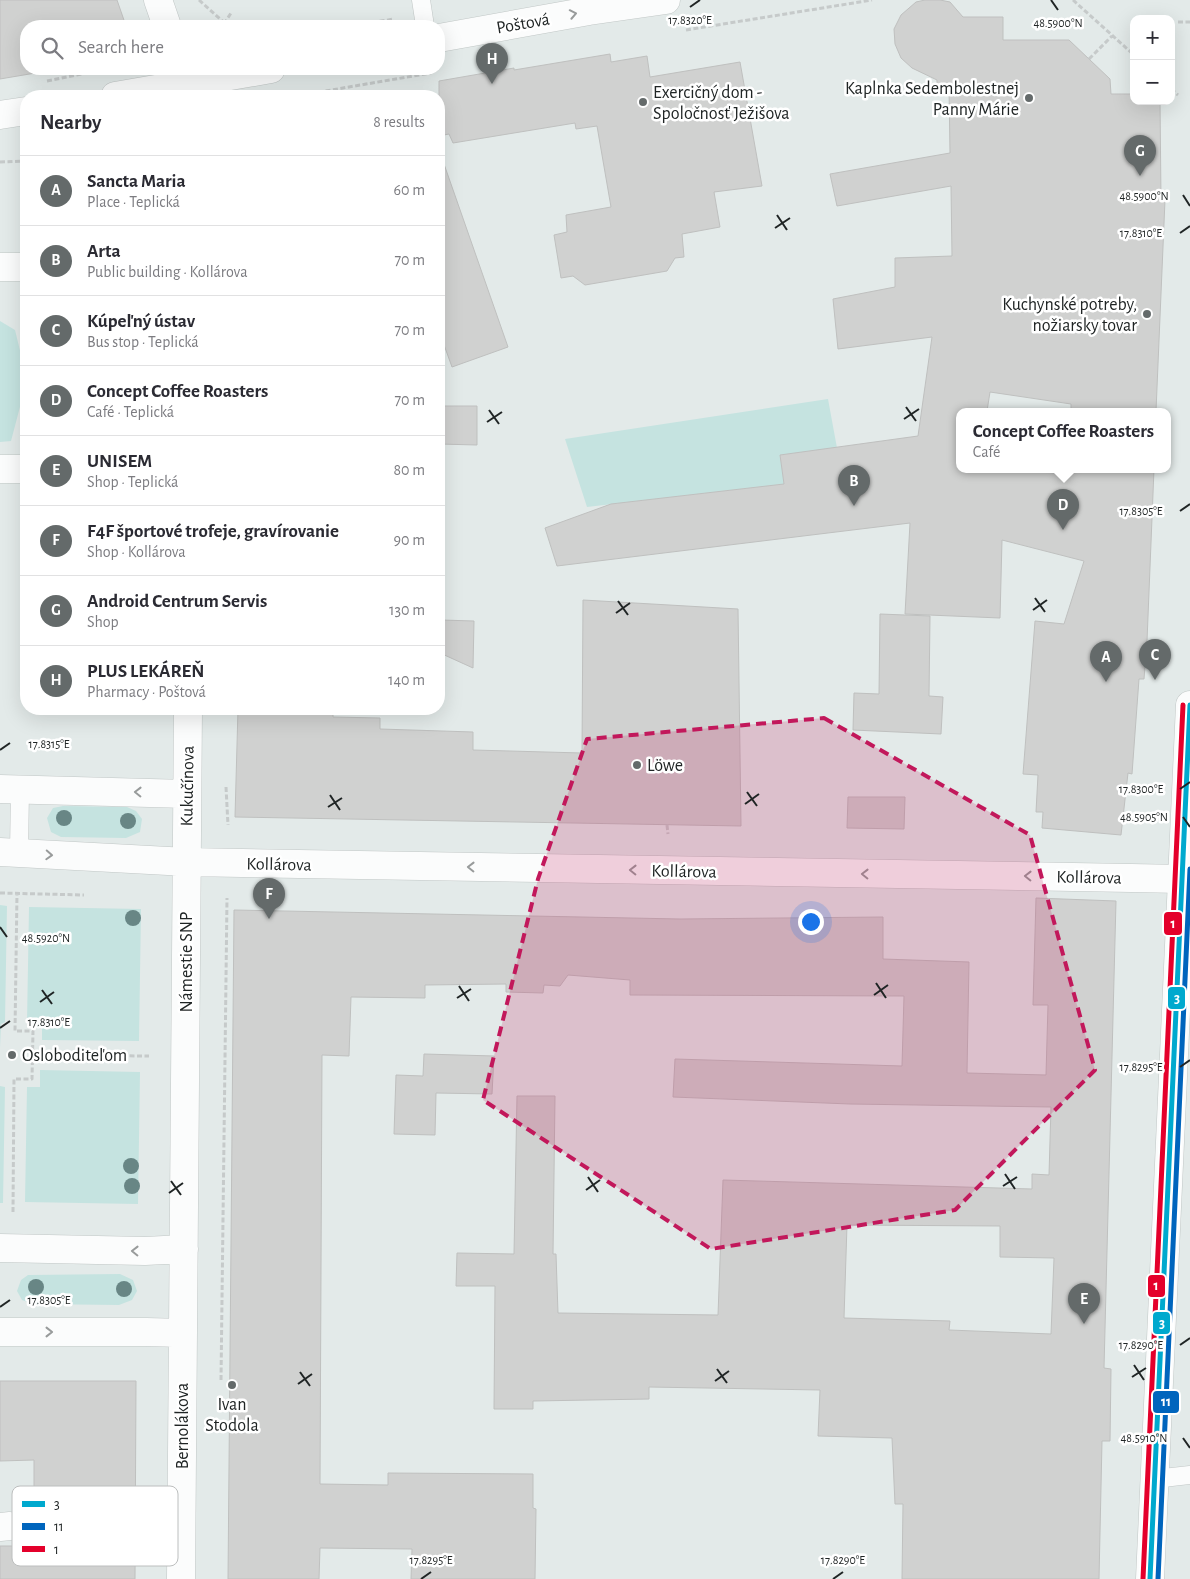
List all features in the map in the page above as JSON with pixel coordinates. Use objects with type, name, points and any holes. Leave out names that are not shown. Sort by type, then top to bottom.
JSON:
[{"type":"street","points":[[158,0],[165,20]]},
{"type":"street","name":"Poštová","points":[[445,37],[589,11],[666,0]]},
{"type":"street","points":[[148,90],[235,75]]},
{"type":"street","points":[[0,115],[20,112]]},
{"type":"street","points":[[0,267],[20,267]]},
{"type":"street","points":[[0,469],[20,469]]},
{"type":"street","points":[[1150,1579],[1186,882],[1190,704]]},
{"type":"street","name":"Kukučínova","points":[[187,862],[188,715]]},
{"type":"street","points":[[10,789],[187,794]]},
{"type":"street","points":[[9,852],[187,862]]},
{"type":"street","name":"Kollárova","points":[[187,862],[1186,882]]},
{"type":"street","name":"Námestie SNP","points":[[183,1334],[187,862]]},
{"type":"street","points":[[0,1248],[145,1251],[184,1249]]},
{"type":"street","points":[[0,1332],[146,1332],[183,1334]]},
{"type":"street","name":"Bernolákova","points":[[181,1579],[183,1334]]},
{"type":"lane","points":[[420,0],[424,20]]},
{"type":"lane","points":[[9,852],[10,789]]},
{"type":"lane","points":[[1154,1478],[1190,1475]]},
{"type":"path","points":[[199,0],[221,20]]},
{"type":"path","points":[[1073,0],[1130,52]]},
{"type":"path","points":[[228,20],[231,13]]},
{"type":"path","points":[[1178,22],[1190,22]]},
{"type":"path","points":[[1089,59],[1112,36]]},
{"type":"path","points":[[39,83],[77,75]]},
{"type":"path","points":[[0,162],[20,161]]},
{"type":"path","points":[[182,1384],[221,1388],[228,863],[226,785]]},
{"type":"path","points":[[227,825],[237,825]]},
{"type":"path","points":[[667,825],[668,836]]},
{"type":"path","points":[[0,893],[85,895]]},
{"type":"path","points":[[13,1217],[14,1079],[32,1080],[33,1032],[15,1031],[17,893]]},
{"type":"path","points":[[32,1055],[149,1056],[149,1065]]},
{"type":"highlighted area","points":[[824,718],[1030,835],[1095,1070],[955,1210],[711,1249],[483,1100],[538,879],[587,739]]},
{"type":"shaded area","points":[[0,321],[15,330],[20,350],[20,407],[11,441],[0,442]]},
{"type":"shaded area","points":[[828,399],[837,448],[780,455],[784,484],[587,507],[565,439]]},
{"type":"shaded area","points":[[63,806],[127,807],[136,811],[142,819],[140,832],[126,838],[61,837],[51,832],[47,818],[53,808]]},
{"type":"shaded area","points":[[0,905],[7,906],[5,1022],[1,1024],[0,1048]]},
{"type":"shaded area","points":[[29,907],[141,909],[139,1041],[42,1040],[42,1023],[27,1023]]},
{"type":"shaded area","points":[[40,1070],[140,1072],[138,1204],[25,1202],[27,1087],[40,1087]]},
{"type":"shaded area","points":[[0,1086],[5,1087],[3,1203],[0,1203]]},
{"type":"shaded area","points":[[120,1274],[133,1280],[137,1291],[132,1300],[119,1305],[33,1304],[22,1300],[17,1291],[21,1280],[28,1275]]},
{"type":"building","points":[[0,0],[117,0],[124,20],[20,20],[20,75],[24,75],[0,79]]},
{"type":"building","points":[[940,0],[950,2],[963,17],[1003,17],[1003,40],[1069,40],[1110,79],[1111,94],[1130,94],[1130,105],[1160,105],[1161,200],[1165,200],[1156,408],[1071,408],[1071,404],[990,392],[987,408],[956,408],[956,473],[1154,473],[1144,679],[1139,679],[1132,774],[1128,773],[1121,835],[1042,828],[1043,812],[1036,812],[1038,775],[1023,774],[1035,621],[1064,624],[1084,561],[1002,540],[1000,618],[905,614],[910,523],[557,566],[545,528],[611,504],[784,484],[780,455],[918,436],[932,337],[838,349],[833,299],[895,287],[895,258],[952,256],[951,186],[837,206],[830,174],[950,153],[949,87],[937,87],[937,80],[912,68],[901,58],[895,44],[894,29],[901,15],[916,2]]},
{"type":"building","points":[[610,54],[611,62],[647,56],[650,77],[740,62],[762,186],[714,192],[720,227],[682,234],[684,257],[675,258],[667,271],[585,285],[573,276],[561,278],[554,235],[567,232],[566,215],[611,207],[597,126],[576,129],[575,123],[453,143],[449,134],[445,135],[445,90],[439,90],[439,81],[514,68],[514,70]]},
{"type":"building","points":[[445,167],[508,347],[452,367],[445,348]]},
{"type":"building","points":[[445,406],[477,406],[477,445],[445,444]]},
{"type":"building","points":[[583,600],[738,609],[741,826],[235,817],[238,715],[333,715],[333,717],[380,718],[380,729],[473,732],[473,750],[582,753]]},
{"type":"building","points":[[880,614],[930,616],[929,696],[943,697],[941,734],[853,730],[854,693],[879,694]]},
{"type":"building","points":[[445,620],[474,621],[473,668],[445,655]]},
{"type":"building","points":[[848,797],[905,797],[904,829],[847,828]]},
{"type":"building","points":[[1036,898],[1116,901],[1104,1368],[1111,1369],[1110,1441],[1102,1441],[1099,1579],[902,1579],[903,1504],[895,1504],[892,1438],[818,1436],[820,1390],[649,1387],[649,1399],[533,1401],[533,1409],[494,1409],[495,1286],[456,1286],[457,1253],[514,1254],[517,1096],[555,1096],[553,1254],[556,1254],[558,1313],[718,1315],[723,1180],[1032,1189],[1032,1174],[1049,1175],[1051,1107],[850,1104],[673,1097],[675,1059],[902,1066],[904,996],[630,995],[630,980],[568,975],[560,986],[544,985],[543,993],[506,992],[506,984],[425,985],[425,998],[351,997],[349,1056],[322,1055],[320,1484],[388,1485],[388,1473],[533,1474],[533,1508],[536,1509],[535,1579],[411,1579],[412,1549],[320,1548],[319,1579],[228,1579],[234,910],[680,919],[883,917],[883,959],[969,962],[967,1073],[1046,1075],[1048,1005],[1033,1005]],"holes":[[[847,1225],[1000,1226],[1000,1257],[1054,1258],[1051,1334],[949,1330],[950,1321],[844,1318]]]},
{"type":"building","points":[[424,1054],[494,1056],[492,1094],[436,1093],[435,1135],[394,1134],[396,1075],[423,1076]]},
{"type":"building","points":[[0,1381],[136,1381],[135,1486],[34,1486],[34,1460],[0,1461]]},
{"type":"building","points":[[0,1546],[12,1546],[12,1566],[135,1566],[135,1579],[0,1579]]},
{"type":"transit line","name":"1","points":[[1143,1579],[1183,705]]},
{"type":"transit line","name":"3","points":[[1150,1579],[1190,705]]},
{"type":"transit line","name":"11","points":[[1158,1579],[1190,869]]},
{"type":"place","name":"PLUS LEKÁREŇ","points":[[492,84]]},
{"type":"place","name":"Kaplnka Sedembolestnej Panny Márie","points":[[1029,98]]},
{"type":"place","name":"Exercičný dom - Spoločnosť Ježišova","points":[[643,102]]},
{"type":"place","name":"Android Centrum Servis","points":[[1140,176]]},
{"type":"place","name":"Kuchynské potreby, nožiarsky tovar","points":[[1147,314]]},
{"type":"place","name":"Arta","points":[[854,506]]},
{"type":"place","name":"Concept Coffee Roasters","points":[[1063,530]]},
{"type":"place","name":"Kúpeľný ústav","points":[[1155,680]]},
{"type":"place","name":"Sancta Maria","points":[[1106,682]]},
{"type":"place","name":"Löwe","points":[[637,765]]},
{"type":"place","name":"F4F športové trofeje, gravírovanie","points":[[269,919]]},
{"type":"place","name":"Osloboditeľom","points":[[12,1055]]},
{"type":"place","name":"UNISEM","points":[[1084,1324]]},
{"type":"place","name":"Ivan Stodola","points":[[232,1385]]}]
